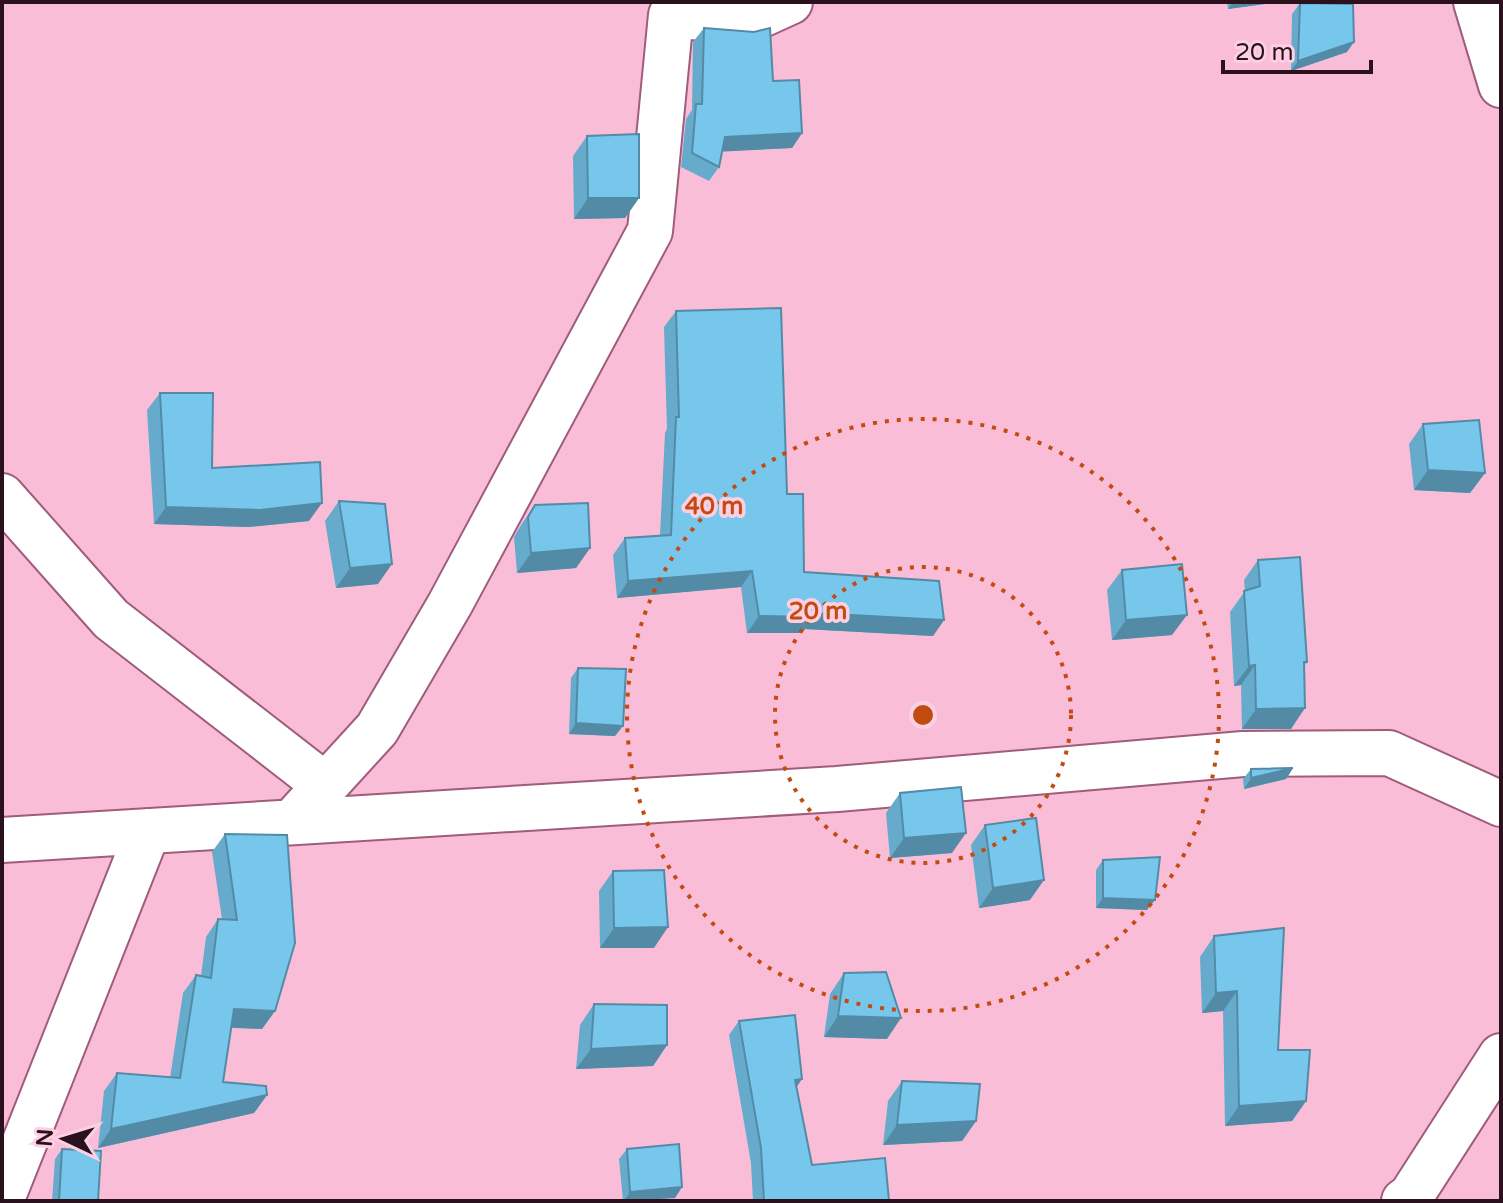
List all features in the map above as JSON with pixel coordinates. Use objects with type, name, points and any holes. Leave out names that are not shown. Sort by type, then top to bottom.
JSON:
[{"type":"street","points":[[292,822],[377,729],[457,591],[650,231],[671,15],[746,22],[790,2]]},
{"type":"street","points":[[1476,2],[1501,85]]},
{"type":"street","points":[[2,496],[111,619],[325,785]]},
{"type":"street","points":[[2,840],[837,789],[1268,754],[1389,753],[1501,804]]},
{"type":"street","points":[[2,1199],[148,831]]},
{"type":"street","points":[[1404,1201],[1411,1196],[1501,1056]]},
{"type":"building","points":[[1300,3],[1353,4],[1354,42],[1298,61]]},
{"type":"building","points":[[704,28],[754,32],[770,28],[773,81],[799,80],[802,133],[725,137],[719,167],[692,153],[696,104],[702,104]]},
{"type":"building","points":[[639,134],[639,198],[588,198],[587,136]]},
{"type":"building","points":[[781,308],[787,494],[803,494],[804,572],[939,581],[944,620],[814,613],[814,617],[759,616],[752,571],[628,581],[625,538],[671,535],[676,417],[679,417],[676,311]]},
{"type":"building","points":[[160,393],[213,393],[212,468],[320,462],[322,503],[260,510],[166,507]]},
{"type":"building","points":[[1479,420],[1485,473],[1428,470],[1423,424]]},
{"type":"building","points":[[339,501],[385,504],[392,564],[350,568]]},
{"type":"building","points":[[588,503],[590,548],[531,553],[528,517],[535,505]]},
{"type":"building","points":[[1300,557],[1307,662],[1304,662],[1305,708],[1256,709],[1255,665],[1249,666],[1244,591],[1260,586],[1258,560]]},
{"type":"building","points":[[1182,564],[1187,615],[1126,620],[1122,570]]},
{"type":"building","points":[[578,668],[626,669],[623,726],[576,723]]},
{"type":"building","points":[[1293,768],[1251,778],[1251,769]]},
{"type":"building","points":[[961,787],[966,833],[904,838],[900,793]]},
{"type":"building","points":[[1036,818],[1044,880],[993,888],[985,825]]},
{"type":"building","points":[[225,834],[287,835],[295,943],[275,1011],[234,1009],[223,1082],[266,1086],[267,1095],[111,1129],[117,1073],[180,1078],[196,975],[211,978],[218,919],[237,920]]},
{"type":"building","points":[[1160,857],[1155,900],[1103,898],[1103,860]]},
{"type":"building","points":[[664,870],[668,927],[614,928],[613,871]]},
{"type":"building","points":[[1284,928],[1278,1050],[1310,1050],[1306,1101],[1239,1106],[1237,991],[1216,993],[1214,936]]},
{"type":"building","points":[[886,972],[901,1018],[838,1016],[844,973]]},
{"type":"building","points":[[594,1004],[667,1005],[667,1045],[591,1049]]},
{"type":"building","points":[[795,1015],[802,1079],[795,1080],[812,1165],[885,1158],[889,1201],[764,1201],[761,1148],[739,1021]]},
{"type":"building","points":[[902,1081],[980,1084],[976,1121],[897,1125]]},
{"type":"building","points":[[679,1144],[682,1187],[630,1192],[627,1149]]},
{"type":"building","points":[[62,1149],[101,1151],[98,1201],[59,1201]]}]
